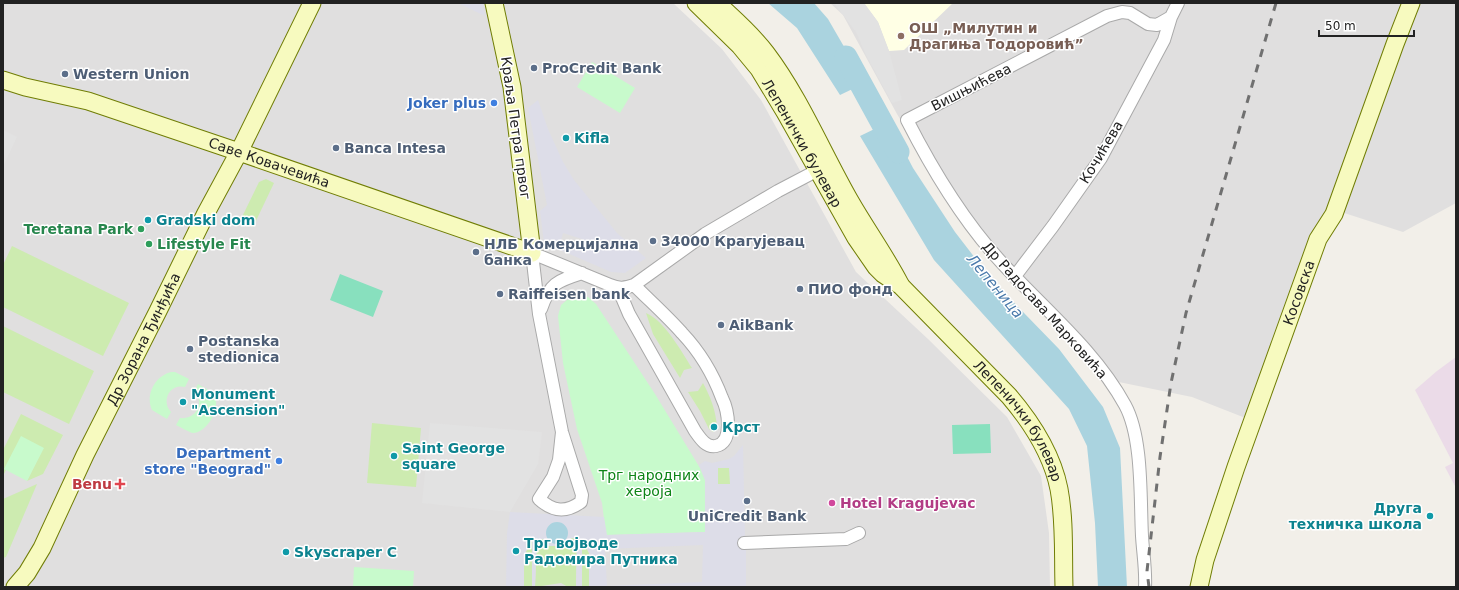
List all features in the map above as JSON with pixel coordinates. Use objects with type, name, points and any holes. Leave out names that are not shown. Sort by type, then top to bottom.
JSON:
[{"type":"street","name":"Др Зорана Ђинђића","points":[[15,587],[27,572],[42,548],[85,455],[206,213],[239,152],[312,3]]},
{"type":"street","name":"Краља Петра првог","points":[[494,3],[512,88],[532,253]]},
{"type":"street","name":"Лепенички булевар","points":[[696,3],[740,46],[759,69],[856,238],[876,268],[901,286],[1009,396],[1021,410],[1041,440],[1052,464],[1059,490],[1062,519],[1064,587]]},
{"type":"street","name":"Лепенички булевар","points":[[717,3],[755,40],[777,69],[850,201],[887,259],[901,286]]},
{"type":"street","points":[[1171,18],[1178,3]]},
{"type":"street","name":"Косовска","points":[[1199,587],[1205,560],[1236,467],[1318,239],[1334,214],[1411,3]]},
{"type":"street","name":"Вишњићева","points":[[907,120],[1107,16],[1122,12],[1130,13],[1148,24],[1157,25],[1171,18]]},
{"type":"street","name":"Кочићева","points":[[1015,276],[1053,226],[1101,158],[1164,40],[1171,18]]},
{"type":"street","name":"Саве Ковачевића","points":[[3,80],[25,87],[88,101],[532,253]]},
{"type":"street","name":"Др Радосава Марковића","points":[[907,120],[927,158],[964,215],[987,246],[1066,329],[1097,365],[1120,397],[1129,413],[1138,451],[1145,587]]},
{"type":"street","points":[[562,432],[559,460],[552,477],[539,500],[555,510],[573,508],[581,502],[582,495],[562,432],[539,314],[532,253],[618,288],[634,285],[705,234],[818,170]]},
{"type":"street","points":[[539,314],[546,294],[551,288],[562,280],[582,273]]},
{"type":"street","points":[[618,288],[629,314],[700,439],[707,445],[713,447],[719,445],[724,442],[726,436],[728,418],[723,398],[716,382],[700,356],[683,334],[634,285]]},
{"type":"street","points":[[744,543],[846,539],[859,533]]},
{"type":"shaded area","points":[[3,3],[673,3],[722,49],[761,100],[856,272],[928,339],[1007,417],[1041,476],[1049,533],[1050,587],[3,587]]},
{"type":"shaded area","points":[[458,3],[483,3],[485,16]]},
{"type":"shaded area","points":[[830,3],[1456,3],[1456,203],[1403,232],[1335,210],[1253,421],[1192,397],[1109,380],[960,218],[897,114],[843,15]]},
{"type":"shaded area","points":[[834,3],[864,3],[878,22],[889,51],[902,100],[892,103],[866,55],[856,32]]},
{"type":"shaded area","name":"ОШ „Милутин и Драгиња Тодоровић”","points":[[864,3],[953,3],[904,50],[889,51],[878,22]]},
{"type":"shaded area","points":[[538,100],[548,129],[563,162],[574,180],[617,233],[646,258],[625,273],[611,272],[544,243],[540,211],[547,205],[528,108]],"holes":[[[563,233],[585,240],[581,251],[560,244]]]},
{"type":"shaded area","points":[[3,130],[17,137],[3,167]]},
{"type":"shaded area","points":[[1456,357],[1456,488],[1445,467],[1453,463],[1415,390]]},
{"type":"shaded area","points":[[430,423],[542,432],[538,464],[510,512],[422,503]]},
{"type":"shaded area","points":[[743,445],[745,537],[838,534],[845,547],[834,544],[746,547],[746,587],[589,587],[589,553],[582,539],[582,587],[576,587],[577,539],[571,538],[566,546],[548,546],[543,539],[537,539],[535,587],[532,587],[532,539],[524,556],[524,587],[506,587],[507,533],[510,512],[604,517],[607,535],[705,532],[705,480],[699,465],[705,461],[712,463],[729,459],[734,456]],"holes":[[[718,468],[729,468],[730,484],[718,484]],[[703,545],[702,582],[607,586],[605,549]]]},
{"type":"green space","points":[[592,62],[635,88],[620,113],[577,87]]},
{"type":"green space","points":[[266,179],[274,183],[253,227],[240,221],[259,182]]},
{"type":"green space","points":[[12,246],[129,303],[103,356],[3,307],[3,265]]},
{"type":"green space","points":[[340,274],[383,291],[373,317],[330,300]]},
{"type":"green space","name":"Трг народних хероја","points":[[579,296],[588,297],[596,304],[655,394],[700,468],[705,480],[705,532],[606,535],[602,503],[577,429],[563,363],[558,316],[561,305],[567,300]]},
{"type":"green space","points":[[646,313],[653,317],[666,329],[692,368],[684,370],[680,378],[653,334]]},
{"type":"green space","points":[[3,326],[94,371],[69,424],[3,392]]},
{"type":"green space","points":[[175,372],[189,379],[185,387],[175,388],[168,394],[167,403],[171,412],[167,419],[152,410],[150,398],[156,382],[165,374]]},
{"type":"green space","points":[[703,383],[711,399],[716,416],[717,428],[713,432],[709,429],[688,392],[698,391]]},
{"type":"green space","points":[[198,384],[214,395],[216,408],[207,425],[198,432],[193,433],[176,425],[180,418],[190,416],[197,410],[199,401],[194,392]]},
{"type":"green space","points":[[21,414],[63,435],[43,474],[27,481],[43,448],[4,469],[6,470],[3,476],[3,450]]},
{"type":"green space","points":[[372,423],[421,428],[416,487],[367,483]]},
{"type":"green space","points":[[990,424],[991,453],[953,454],[952,425]]},
{"type":"green space","points":[[21,436],[44,448],[27,481],[4,469]]},
{"type":"green space","points":[[730,467],[730,484],[718,484],[718,468]]},
{"type":"green space","points":[[37,484],[6,557],[3,558],[3,499]]},
{"type":"green space","points":[[532,538],[532,587],[524,587],[524,556]]},
{"type":"green space","points":[[571,538],[577,538],[576,587],[568,587],[561,583],[535,587],[537,539],[543,539],[548,546],[566,546]]},
{"type":"green space","points":[[581,538],[589,553],[589,587],[582,587]]},
{"type":"green space","points":[[354,567],[414,571],[413,587],[353,587]]},
{"type":"water","points":[[768,3],[814,3],[828,19],[865,83],[840,95],[797,28]]},
{"type":"water","points":[[889,122],[913,168],[955,232],[992,280],[1059,349],[1103,407],[1120,448],[1127,587],[1098,587],[1095,523],[1087,446],[1069,409],[934,260],[860,136]]},
{"type":"water","points":[[557,522],[565,525],[568,533],[565,541],[557,544],[549,541],[546,533],[549,525]]},
{"type":"waterway","name":"Лепеница","points":[[846,57],[898,152]]},
{"type":"railway","points":[[1149,587],[1147,571],[1160,457],[1171,383],[1186,313],[1276,3]]},
{"type":"place","name":"ОШ „Милутин и Драгиња Тодоровић”","points":[[901,36]]},
{"type":"place","name":"ProCredit Bank","points":[[534,68]]},
{"type":"place","name":"Western Union","points":[[65,74]]},
{"type":"place","name":"Joker plus","points":[[494,103]]},
{"type":"place","name":"Kifla","points":[[566,138]]},
{"type":"place","name":"Banca Intesa","points":[[336,148]]},
{"type":"place","name":"Gradski dom","points":[[148,220]]},
{"type":"place","name":"Teretana Park","points":[[141,229]]},
{"type":"place","name":"34000 Крагујевац","points":[[653,241]]},
{"type":"place","name":"Lifestyle Fit","points":[[149,244]]},
{"type":"place","name":"НЛБ Комерцијална банка","points":[[476,252]]},
{"type":"place","name":"ПИО фонд","points":[[800,289]]},
{"type":"place","name":"Raiffeisen bank","points":[[500,294]]},
{"type":"place","name":"AikBank","points":[[721,325]]},
{"type":"place","name":"Postanska stedionica","points":[[190,349]]},
{"type":"place","name":"Monument \"Ascension\"","points":[[183,402]]},
{"type":"place","name":"Крст","points":[[714,427]]},
{"type":"place","name":"Saint George square","points":[[394,456]]},
{"type":"place","name":"Department store \"Beograd\"","points":[[279,461]]},
{"type":"place","name":"Benu","points":[[120,484]]},
{"type":"place","name":"UniCredit Bank","points":[[747,501]]},
{"type":"place","name":"Hotel Kragujevac","points":[[832,503]]},
{"type":"place","name":"Друга техничка школа","points":[[1430,516]]},
{"type":"place","name":"Трг војводе Радомира Путника","points":[[516,551]]},
{"type":"place","name":"Skyscraper C","points":[[286,552]]}]
